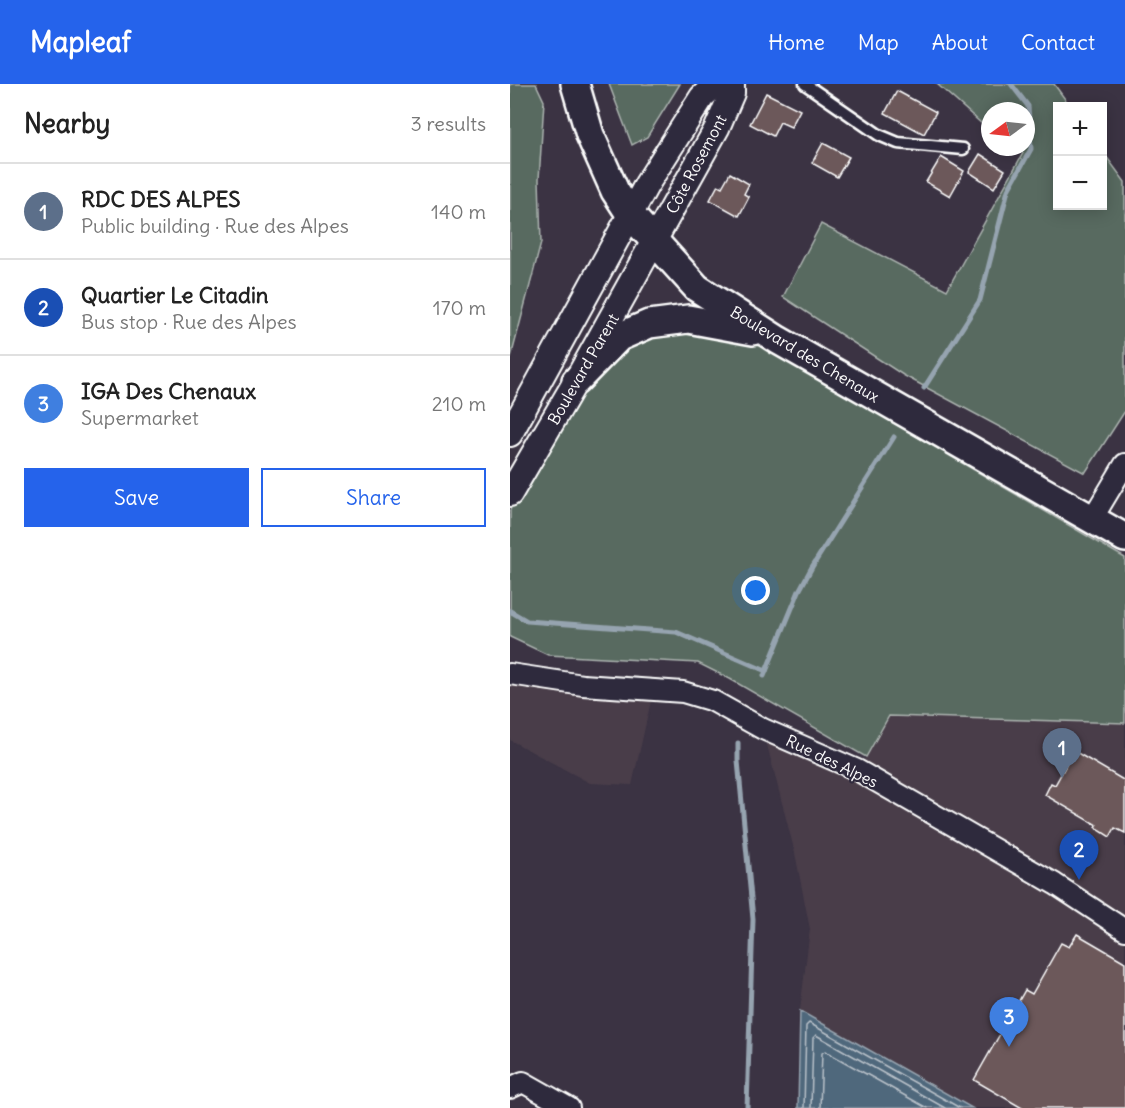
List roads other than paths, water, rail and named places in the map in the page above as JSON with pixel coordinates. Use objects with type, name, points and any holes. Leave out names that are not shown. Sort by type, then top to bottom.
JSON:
[{"type":"main road","name":"Boulevard des Chenaux","points":[[575,84],[590,135],[615,191],[630,214],[654,243],[697,288],[778,340],[1125,538]]},
{"type":"main road","points":[[576,381],[619,337],[650,324],[688,319],[746,328],[778,340]]},
{"type":"street","name":"Côte Rosemont","points":[[630,214],[702,97],[716,84]]},
{"type":"street","name":"Côte Rosemont","points":[[654,243],[717,128],[732,93],[732,84]]},
{"type":"street","name":"Boulevard Parent","points":[[510,434],[630,214]]},
{"type":"street","name":"Boulevard Parent","points":[[510,494],[654,243]]},
{"type":"street","points":[[1092,519],[1125,464]]},
{"type":"street","name":"Rue des Alpes","points":[[510,674],[583,685],[683,692],[713,701],[763,729],[857,770],[1055,884],[1125,930]]},
{"type":"street","points":[[510,1088],[523,1082],[569,1108]]},
{"type":"lane","points":[[805,84],[879,135],[898,143],[963,149]]},
{"type":"water","points":[[800,1011],[972,1108],[798,1108]]},
{"type":"waterway","points":[[924,388],[980,300],[1008,190],[1031,149],[1028,106],[1011,84]]},
{"type":"waterway","points":[[764,676],[799,591],[812,567],[894,437]]},
{"type":"waterway","points":[[510,611],[527,621],[676,632],[766,671]]},
{"type":"waterway","points":[[738,743],[753,919],[747,1108]]},
{"type":"place","name":"RDC DES ALPES","points":[[1062,778]]},
{"type":"place","name":"Quartier Le Citadin","points":[[1079,880]]},
{"type":"place","name":"IGA Des Chenaux","points":[[1009,1047]]}]
